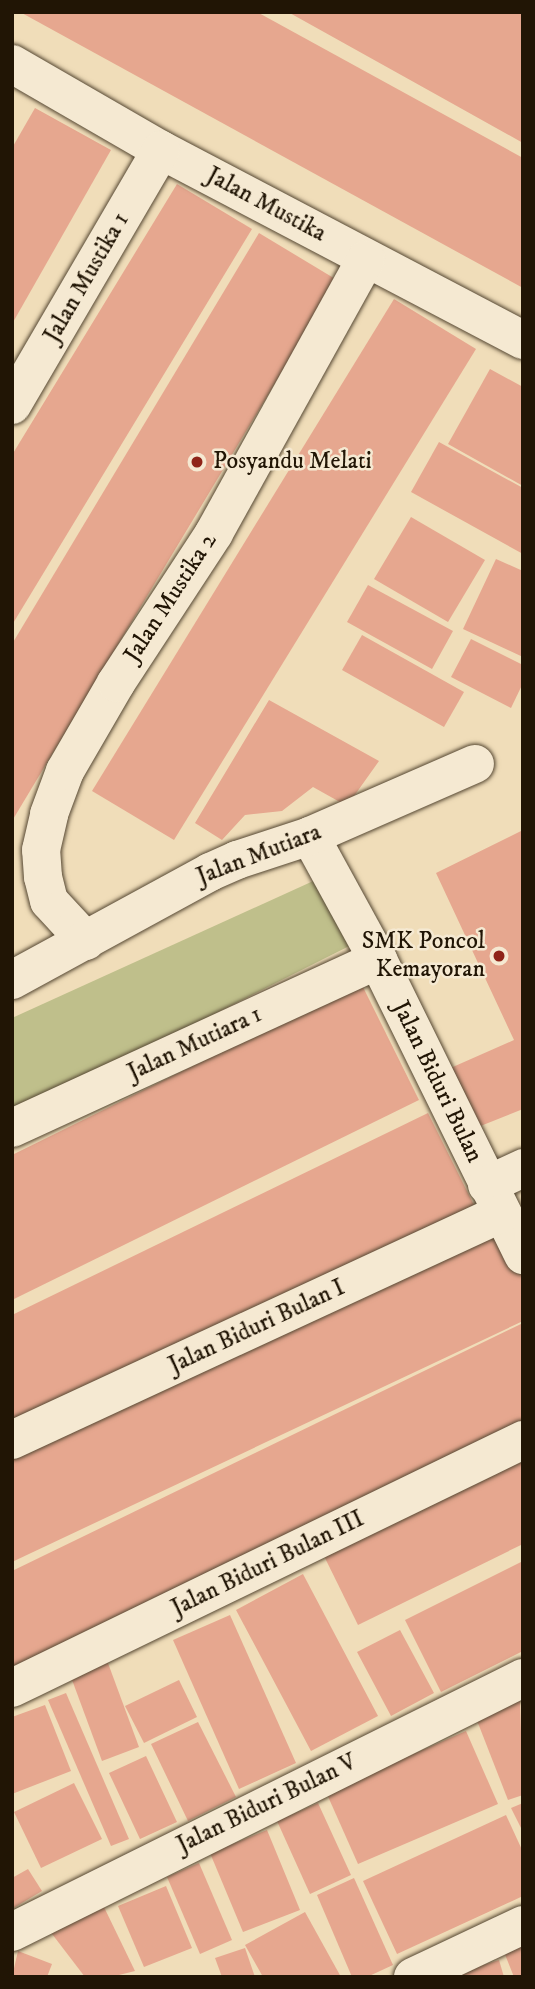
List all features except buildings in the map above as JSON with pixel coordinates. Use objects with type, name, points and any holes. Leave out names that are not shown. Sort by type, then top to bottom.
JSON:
[{"type":"street","name":"Jalan Mustika","points":[[12,64],[161,150],[523,340]]},
{"type":"street","name":"Jalan Mustika 1","points":[[12,405],[161,150]]},
{"type":"street","name":"Jalan Mustika 2","points":[[86,941],[49,901],[43,877],[41,850],[46,826],[65,771],[116,683],[214,533],[366,259]]},
{"type":"street","name":"Jalan Mutiara","points":[[12,980],[210,872],[237,860],[310,836],[475,764]]},
{"type":"street","name":"Jalan Biduri Bulan","points":[[310,836],[378,960],[523,1255]]},
{"type":"street","name":"Jalan Mutiara 1","points":[[12,1128],[378,960]]},
{"type":"street","name":"Jalan Biduri Bulan I","points":[[12,1440],[494,1199],[523,1168]]},
{"type":"street","name":"Jalan Biduri Bulan III","points":[[12,1688],[523,1440]]},
{"type":"street","name":"Jalan Biduri Bulan V","points":[[12,1931],[523,1678]]},
{"type":"street","points":[[413,1977],[523,1925]]},
{"type":"green space","points":[[344,867],[379,931],[12,1116],[12,1018]]},
{"type":"place","name":"Posyandu Melati","points":[[197,462]]},
{"type":"place","name":"SMK Poncol Kemayoran","points":[[499,956]]}]
